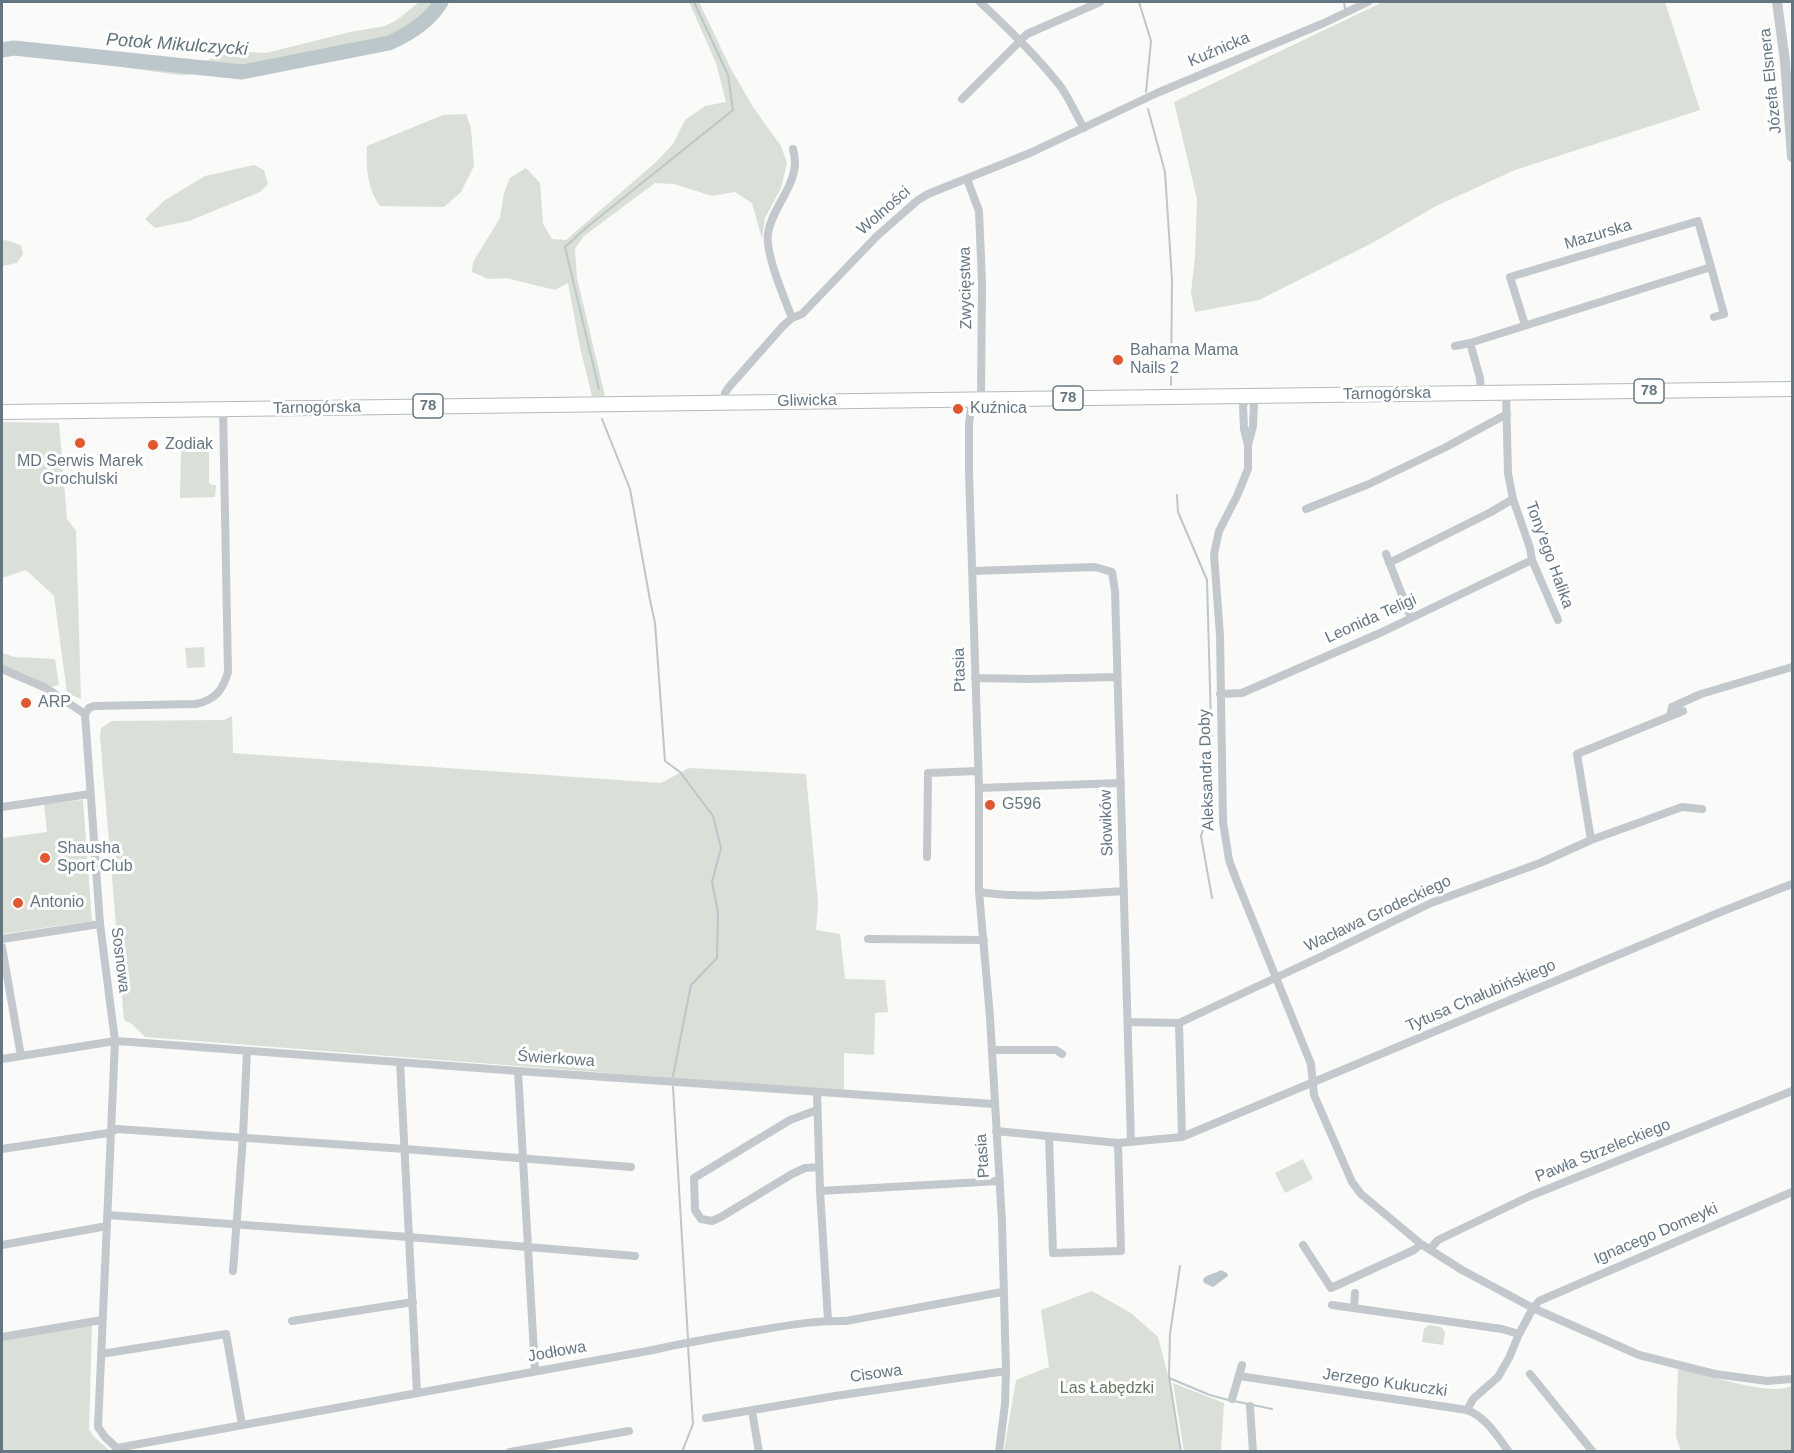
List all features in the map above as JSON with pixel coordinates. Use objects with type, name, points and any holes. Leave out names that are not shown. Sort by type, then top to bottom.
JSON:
[{"type":"main road","name":"Tarnogórska","points":[[977,399],[1792,389]]},
{"type":"main road","name":"Gliwicka","points":[[633,403],[977,399]]},
{"type":"main road","name":"Tarnogórska","points":[[2,412],[633,403]]},
{"type":"street","points":[[980,2],[1020,41],[1062,89],[1084,128]]},
{"type":"street","points":[[962,99],[1027,34],[1100,2]]},
{"type":"street","name":"Kuźnicka","points":[[1084,128],[1157,93],[1368,2]]},
{"type":"street","name":"Józefa Elsnera","points":[[1777,2],[1785,61],[1792,158]]},
{"type":"street","name":"Wolności","points":[[724,402],[725,393],[729,387],[767,343],[792,318],[802,314],[877,236],[918,200],[1084,128]]},
{"type":"street","points":[[792,318],[769,249],[768,236],[771,219],[790,183],[795,163],[793,149]]},
{"type":"street","name":"Zwycięstwa","points":[[967,179],[979,211],[982,283],[977,399]]},
{"type":"street","name":"Mazurska","points":[[1525,325],[1510,277],[1698,221],[1724,314],[1714,317]]},
{"type":"street","points":[[1455,346],[1711,267]]},
{"type":"street","points":[[1470,343],[1480,378],[1481,393]]},
{"type":"street","name":"Tony'ego Halika","points":[[1506,392],[1508,473],[1513,499],[1532,560],[1558,620]]},
{"type":"street","name":"Aleksandra Doby","points":[[1248,397],[1243,405],[1244,429],[1248,445],[1248,469],[1219,531],[1214,554],[1220,636],[1222,813],[1226,841],[1236,879],[1311,1064],[1312,1084]]},
{"type":"street","name":"Ptasia","points":[[977,399],[969,424],[980,892],[1000,1181],[1006,1371],[1005,1404],[999,1452]]},
{"type":"street","points":[[2,669],[46,688],[85,714],[89,708],[94,706],[196,704],[207,701],[225,685],[228,672],[223,409]]},
{"type":"street","points":[[1306,510],[1369,484],[1444,448],[1507,414]]},
{"type":"street","points":[[1389,563],[1513,499]]},
{"type":"street","points":[[1386,554],[1411,618]]},
{"type":"street","name":"Leonida Teligi","points":[[1220,694],[1242,693],[1411,618],[1532,560]]},
{"type":"street","name":"Słowików","points":[[972,571],[1095,567],[1112,572],[1115,591],[1131,1142]]},
{"type":"street","points":[[1670,716],[1672,707],[1701,694],[1792,667]]},
{"type":"street","points":[[975,678],[1117,677]]},
{"type":"street","points":[[1591,840],[1577,754],[1683,711]]},
{"type":"street","name":"Sosnowa","points":[[85,714],[100,924],[115,1041],[98,1427],[119,1450]]},
{"type":"street","points":[[927,857],[928,773],[978,771]]},
{"type":"street","points":[[979,788],[1121,783]]},
{"type":"street","points":[[2,807],[90,794]]},
{"type":"street","name":"Wacława Grodeckiego","points":[[1179,1023],[1431,903],[1682,807],[1702,809]]},
{"type":"street","name":"Tytusa Chałubińskiego","points":[[996,1131],[1118,1143],[1182,1137],[1712,915],[1792,884]]},
{"type":"street","points":[[980,892],[1002,896],[1124,891]]},
{"type":"street","points":[[2,939],[100,924]]},
{"type":"street","points":[[868,939],[984,940]]},
{"type":"street","points":[[2,946],[21,1056]]},
{"type":"street","points":[[1128,1022],[1179,1023],[1182,1137]]},
{"type":"street","name":"Świerkowa","points":[[2,1059],[115,1041],[994,1104]]},
{"type":"street","points":[[992,1050],[1056,1050],[1062,1054]]},
{"type":"street","points":[[233,1271],[247,1051]]},
{"type":"street","points":[[400,1062],[417,1393]]},
{"type":"street","points":[[519,1071],[535,1371]]},
{"type":"street","points":[[1312,1084],[1317,1102],[1352,1182],[1361,1194],[1421,1244],[1462,1270],[1533,1308],[1639,1355],[1715,1374],[1767,1381],[1792,1379]]},
{"type":"street","name":"Pawła Strzeleckiego","points":[[1431,1249],[1438,1240],[1530,1196],[1792,1091]]},
{"type":"street","points":[[817,1092],[828,1320]]},
{"type":"street","points":[[817,1110],[790,1120],[694,1178],[695,1210],[701,1219],[712,1221],[792,1174],[805,1168],[819,1167]]},
{"type":"street","points":[[2,1149],[108,1133],[117,1129],[631,1167]]},
{"type":"street","points":[[1049,1137],[1053,1253],[1121,1251],[1118,1143]]},
{"type":"street","points":[[820,1191],[1000,1181]]},
{"type":"street","name":"Ignacego Domeyki","points":[[1533,1308],[1539,1301],[1792,1192]]},
{"type":"street","points":[[108,1215],[635,1256]]},
{"type":"street","points":[[2,1245],[107,1226]]},
{"type":"street","points":[[1303,1245],[1331,1288],[1414,1250],[1421,1244]]},
{"type":"street","name":"Jodłowa","points":[[119,1450],[679,1344],[828,1320],[846,1320],[1002,1292]]},
{"type":"street","points":[[1354,1308],[1356,1293]]},
{"type":"street","points":[[292,1321],[412,1302]]},
{"type":"street","points":[[1332,1305],[1502,1329],[1519,1334]]},
{"type":"street","points":[[1467,1410],[1473,1399],[1498,1377],[1533,1308]]},
{"type":"street","points":[[2,1337],[102,1320]]},
{"type":"street","points":[[101,1354],[226,1334],[242,1425]]},
{"type":"street","points":[[1232,1399],[1242,1365]]},
{"type":"street","name":"Cisowa","points":[[706,1418],[1006,1371]]},
{"type":"street","points":[[1530,1374],[1593,1452]]},
{"type":"street","name":"Jerzego Kukuczki","points":[[1239,1376],[1467,1410],[1483,1419],[1509,1452]]},
{"type":"street","points":[[1250,1406],[1254,1452]]},
{"type":"street","points":[[752,1411],[759,1452]]},
{"type":"street","points":[[510,1452],[629,1431]]},
{"type":"green space","points":[[419,2],[448,2],[427,24],[398,43],[358,56],[288,67],[254,76],[227,78],[209,74],[179,75],[18,53],[2,57],[2,44],[12,43],[196,64],[216,57],[226,44],[249,52],[266,53],[350,32],[385,26],[397,20]]},
{"type":"green space","points":[[689,2],[699,2],[731,69],[753,107],[781,146],[787,163],[781,188],[765,218],[762,239],[752,203],[735,192],[712,196],[674,184],[655,183],[584,236],[575,249],[577,278],[605,396],[592,396],[568,283],[555,290],[506,278],[488,279],[472,272],[473,262],[500,218],[504,193],[510,178],[526,168],[540,183],[543,224],[552,239],[566,240],[656,162],[673,144],[685,120],[705,106],[726,102],[716,63]]},
{"type":"green space","points":[[1383,2],[1665,2],[1700,110],[1515,170],[1436,206],[1374,242],[1259,300],[1195,312],[1191,293],[1197,199],[1174,102]]},
{"type":"green space","points":[[466,114],[471,128],[474,166],[461,192],[444,207],[380,206],[372,192],[368,177],[367,146],[443,115]]},
{"type":"green space","points":[[254,165],[264,170],[268,184],[260,192],[189,221],[155,228],[145,219],[165,200],[205,176]]},
{"type":"green space","points":[[2,241],[21,245],[23,254],[17,263],[2,266]]},
{"type":"green space","points":[[2,422],[59,423],[67,519],[76,531],[81,699],[67,693],[54,596],[26,570],[2,578]]},
{"type":"green space","points":[[209,449],[209,483],[216,485],[215,497],[180,498],[181,451]]},
{"type":"green space","points":[[204,647],[205,667],[187,668],[185,648]]},
{"type":"green space","points":[[2,653],[14,657],[55,659],[59,685],[46,688],[2,669]]},
{"type":"green space","points":[[232,716],[233,753],[661,783],[689,768],[806,774],[818,903],[816,930],[840,934],[845,979],[885,980],[888,1012],[875,1013],[874,1055],[844,1053],[844,1089],[840,1091],[145,1037],[132,1024],[124,1020],[101,728],[112,721],[224,720]]},
{"type":"green space","name":"Shausha Sport Club","points":[[83,800],[92,921],[2,934],[2,838],[47,832],[44,804]]},
{"type":"green space","points":[[1303,1159],[1313,1179],[1285,1193],[1275,1173]]},
{"type":"green space","name":"Las Łabędzki","points":[[1092,1291],[1131,1313],[1158,1337],[1171,1387],[1180,1451],[1004,1451],[1016,1380],[1049,1367],[1041,1310]]},
{"type":"green space","points":[[92,1325],[89,1429],[93,1436],[110,1451],[2,1452],[2,1341]]},
{"type":"green space","points":[[1429,1325],[1441,1327],[1445,1332],[1443,1345],[1422,1342],[1424,1329]]},
{"type":"green space","points":[[1678,1367],[1753,1387],[1782,1389],[1792,1386],[1792,1451],[1681,1451],[1676,1436]]},
{"type":"green space","points":[[1173,1383],[1224,1403],[1221,1451],[1184,1451]]},
{"type":"shaded area","points":[[1221,1270],[1228,1276],[1213,1287],[1204,1283],[1205,1277]]},
{"type":"waterway","name":"Potok Mikulczycki","points":[[2,50],[14,48],[242,72],[389,43],[418,26],[441,2]]},
{"type":"waterway","points":[[599,389],[565,247],[733,110],[728,75],[694,2]]},
{"type":"waterway","points":[[1139,2],[1151,41],[1146,92]]},
{"type":"waterway","points":[[1344,2],[1345,9]]},
{"type":"waterway","points":[[1148,109],[1165,172],[1172,280],[1171,385]]},
{"type":"waterway","points":[[602,419],[630,489],[655,623],[665,761],[680,772],[713,816],[721,848],[712,882],[718,912],[717,958],[691,985],[673,1076]]},
{"type":"waterway","points":[[1177,495],[1178,512],[1207,580],[1213,796],[1201,836],[1212,898]]},
{"type":"waterway","points":[[673,1087],[688,1339]]},
{"type":"waterway","points":[[1180,1266],[1170,1334],[1169,1376],[1181,1452]]},
{"type":"waterway","points":[[682,1452],[693,1424],[688,1346]]},
{"type":"waterway","points":[[1169,1378],[1228,1400]]},
{"type":"waterway","points":[[1234,1401],[1272,1409]]},
{"type":"place","name":"Bahama Mama Nails 2","points":[[1118,360]]},
{"type":"place","name":"Kuźnica","points":[[958,409]]},
{"type":"place","name":"MD Serwis Marek Grochulski","points":[[80,443]]},
{"type":"place","name":"Zodiak","points":[[153,445]]},
{"type":"place","name":"ARP","points":[[26,703]]},
{"type":"place","name":"G596","points":[[990,805]]},
{"type":"place","name":"Shausha Sport Club","points":[[45,858]]},
{"type":"place","name":"Antonio","points":[[18,903]]}]
